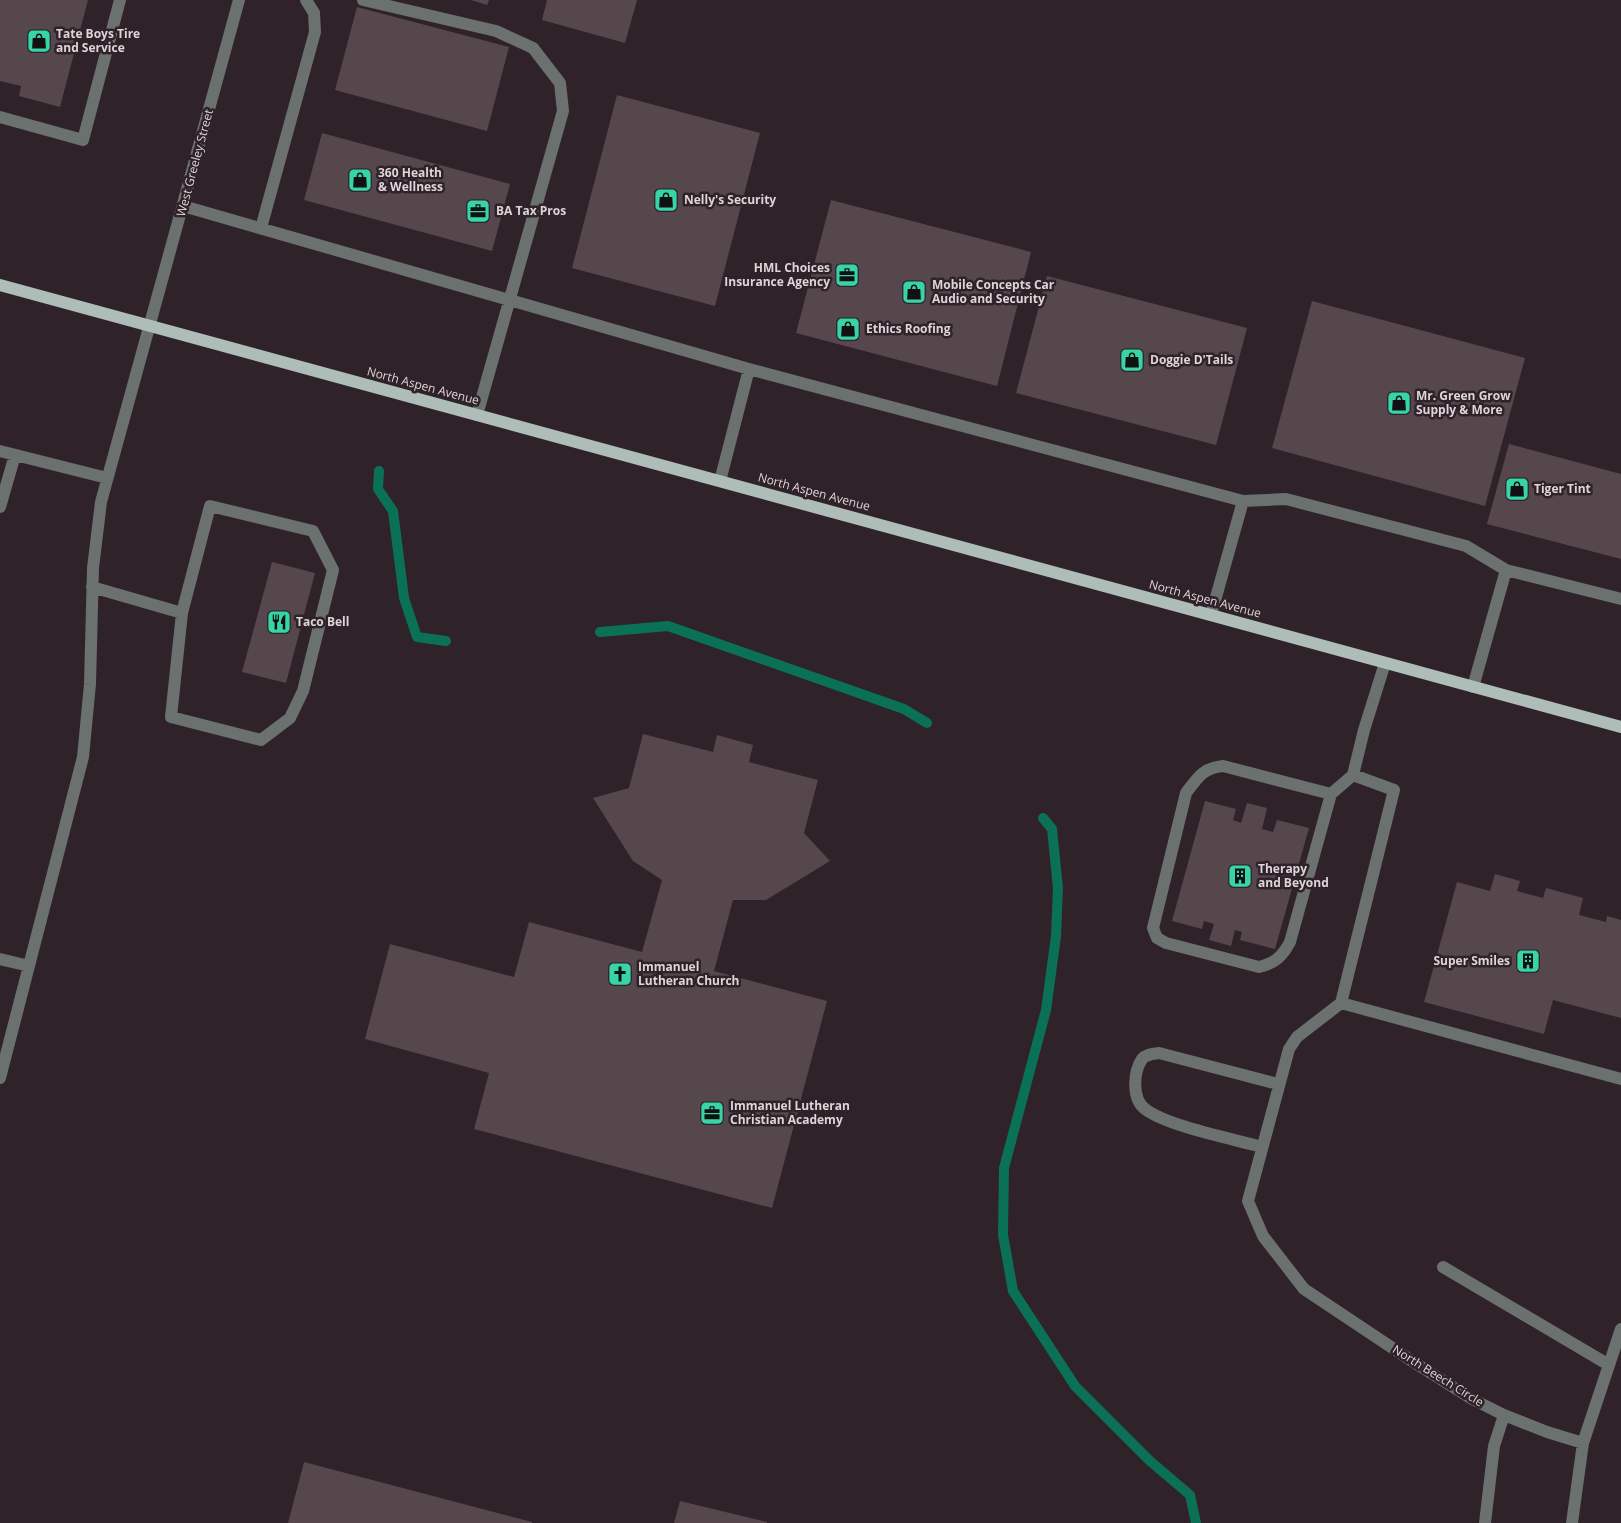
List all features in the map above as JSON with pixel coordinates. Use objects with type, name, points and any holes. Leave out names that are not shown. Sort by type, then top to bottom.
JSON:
[{"type":"main road","name":"North Aspen Avenue","points":[[0,285],[1386,662],[1621,728]]},
{"type":"street","points":[[0,117],[84,140],[120,0]]},
{"type":"street","name":"West Greeley Street","points":[[0,1078],[83,758],[90,684],[92,587],[100,502],[239,0]]},
{"type":"street","points":[[261,228],[316,32],[314,13],[306,0]]},
{"type":"street","points":[[363,0],[496,31],[533,48],[560,83],[564,111],[477,415]]},
{"type":"street","points":[[183,206],[749,369],[1243,501],[1286,499],[1466,546],[1506,570],[1621,599]]},
{"type":"street","points":[[720,481],[749,369]]},
{"type":"street","points":[[0,451],[107,478]]},
{"type":"street","points":[[0,506],[15,455]]},
{"type":"street","points":[[1211,615],[1243,501]]},
{"type":"street","points":[[210,506],[313,531],[332,570],[303,691],[290,718],[261,740],[171,717],[182,613],[210,506]]},
{"type":"street","points":[[1474,687],[1506,570]]},
{"type":"street","points":[[92,587],[182,613]]},
{"type":"street","points":[[1331,794],[1223,766],[1210,767],[1198,777],[1186,793],[1152,928],[1157,938],[1166,943],[1258,967],[1269,965],[1281,958],[1290,942],[1331,794],[1353,775],[1364,730],[1386,662]]},
{"type":"street","points":[[1353,775],[1394,790],[1341,1003],[1621,1079]]},
{"type":"street","points":[[0,959],[29,966]]},
{"type":"street","name":"North Beech Circle","points":[[1341,1003],[1297,1037],[1289,1049],[1278,1084],[1248,1201],[1263,1236],[1304,1289],[1412,1361],[1472,1399],[1547,1432],[1583,1443]]},
{"type":"street","points":[[1262,1146],[1155,1116],[1140,1104],[1135,1090],[1136,1078],[1142,1059],[1149,1054],[1159,1052],[1278,1084]]},
{"type":"street","points":[[1443,1267],[1609,1365]]},
{"type":"street","points":[[1572,1523],[1583,1443],[1621,1329]]},
{"type":"street","points":[[1485,1523],[1494,1446],[1504,1414]]},
{"type":"building","name":"Tate Boys Tire and Service","points":[[0,0],[88,0],[60,107],[19,96],[21,86],[0,81]]},
{"type":"building","points":[[471,0],[489,0],[487,5]]},
{"type":"building","points":[[547,0],[637,0],[625,43],[542,20]]},
{"type":"building","points":[[357,7],[509,47],[487,131],[335,90]]},
{"type":"building","name":"Nelly's Security","points":[[617,95],[760,133],[715,306],[572,268]]},
{"type":"building","points":[[322,133],[510,184],[492,251],[304,200]]},
{"type":"building","points":[[831,200],[1031,252],[997,386],[796,333]]},
{"type":"building","name":"Doggie D'Tails","points":[[1047,276],[1247,328],[1216,445],[1016,393]]},
{"type":"building","points":[[1312,301],[1525,358],[1485,506],[1272,448]]},
{"type":"building","points":[[1509,444],[1621,474],[1621,559],[1487,524]]},
{"type":"building","name":"Taco Bell","points":[[272,562],[315,573],[286,683],[242,672]]},
{"type":"building","name":"Immanuel Lutheran Church","points":[[643,734],[713,752],[717,735],[753,745],[749,762],[818,780],[804,833],[830,861],[766,900],[733,900],[714,971],[827,1001],[772,1208],[474,1129],[489,1073],[365,1039],[390,944],[514,977],[529,922],[642,952],[662,880],[633,861],[593,798],[629,788]]},
{"type":"building","name":"Therapy and Beyond","points":[[1205,801],[1236,809],[1233,820],[1241,823],[1247,803],[1267,808],[1262,829],[1273,832],[1277,820],[1309,828],[1275,949],[1240,940],[1242,932],[1235,930],[1231,946],[1209,940],[1214,924],[1204,921],[1202,929],[1172,921]]},
{"type":"building","name":"Super Smiles","points":[[1495,874],[1520,881],[1517,891],[1543,898],[1546,888],[1583,898],[1579,915],[1606,922],[1607,916],[1621,920],[1621,1018],[1553,1000],[1544,1034],[1424,1002],[1457,882],[1490,891]]},
{"type":"building","points":[[304,1462],[532,1522],[532,1523],[288,1523]]},
{"type":"building","points":[[680,1501],[767,1522],[767,1523],[674,1523]]},
{"type":"waterway","points":[[379,471],[378,489],[393,511],[404,598],[417,637],[446,641]]},
{"type":"waterway","points":[[600,632],[668,626],[904,709],[927,723]]},
{"type":"waterway","points":[[1043,818],[1052,829],[1058,888],[1056,936],[1046,1010],[1004,1168],[1003,1235],[1013,1291],[1075,1386],[1150,1461],[1190,1495],[1196,1523]]},
{"type":"place","name":"Tate Boys Tire and Service","points":[[39,41]]},
{"type":"place","name":"360 Health & Wellness","points":[[360,180]]},
{"type":"place","name":"Nelly's Security","points":[[666,200]]},
{"type":"place","name":"BA Tax Pros","points":[[478,211]]},
{"type":"place","name":"HML Choices Insurance Agency","points":[[847,275]]},
{"type":"place","name":"Mobile Concepts Car Audio and Security","points":[[914,292]]},
{"type":"place","name":"Ethics Roofing","points":[[848,329]]},
{"type":"place","name":"Doggie D'Tails","points":[[1132,360]]},
{"type":"place","name":"Mr. Green Grow Supply & More","points":[[1399,403]]},
{"type":"place","name":"Tiger Tint","points":[[1517,489]]},
{"type":"place","name":"Taco Bell","points":[[279,622]]},
{"type":"place","name":"Therapy and Beyond","points":[[1240,876]]},
{"type":"place","name":"Super Smiles","points":[[1528,961]]},
{"type":"place","name":"Immanuel Lutheran Church","points":[[620,974]]},
{"type":"place","name":"Immanuel Lutheran Christian Academy","points":[[712,1113]]}]
